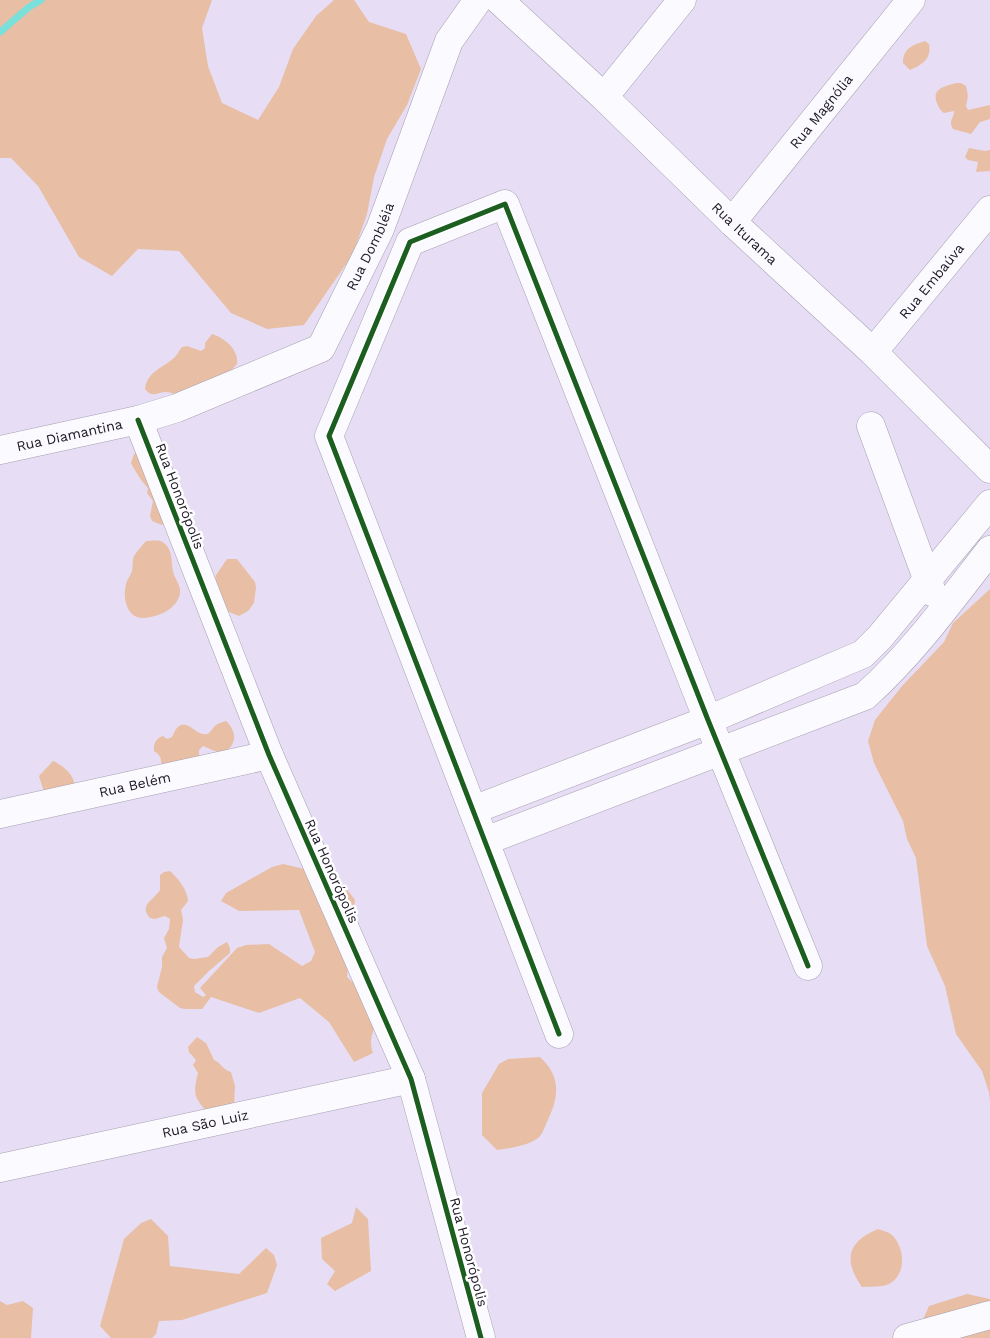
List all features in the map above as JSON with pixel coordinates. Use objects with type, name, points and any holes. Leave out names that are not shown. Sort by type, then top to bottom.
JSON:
[{"type":"street","name":"Rua Dombléia","points":[[138,420],[177,408],[322,348],[380,229],[449,41],[478,0]]},
{"type":"street","name":"Rua Iturama","points":[[499,0],[604,97],[732,222],[873,352],[990,469]]},
{"type":"street","points":[[604,97],[682,0]]},
{"type":"street","name":"Rua Magnólia","points":[[732,222],[911,0]]},
{"type":"street","points":[[559,1034],[329,436],[410,242],[505,204],[708,720],[808,966]]},
{"type":"street","name":"Rua Embaúva","points":[[873,352],[990,210]]},
{"type":"street","name":"Rua Diamantina","points":[[0,450],[138,420]]},
{"type":"street","name":"Rua Honorópolis","points":[[138,420],[269,755],[411,1078],[481,1338]]},
{"type":"street","points":[[871,426],[940,614]]},
{"type":"street","points":[[473,810],[708,720],[863,654],[880,637],[990,504]]},
{"type":"street","points":[[485,841],[865,696],[882,681],[940,614],[990,550]]},
{"type":"street","name":"Rua Belém","points":[[0,814],[269,755]]},
{"type":"street","name":"Rua São Luiz","points":[[0,1168],[411,1078]]},
{"type":"street","points":[[907,1338],[990,1315]]},
{"type":"shaded area","points":[[0,0],[212,0],[202,28],[208,66],[222,103],[258,120],[279,87],[293,49],[316,16],[334,0],[354,0],[369,22],[406,34],[421,69],[407,105],[387,139],[374,177],[367,214],[353,254],[304,325],[267,329],[231,313],[179,251],[138,249],[112,276],[79,257],[38,186],[11,158],[0,158]]},
{"type":"shaded area","points":[[925,41],[929,44],[930,49],[927,58],[922,64],[910,70],[903,63],[905,54],[909,48]]},
{"type":"shaded area","points":[[956,83],[966,86],[968,96],[966,106],[968,110],[990,105],[990,119],[980,122],[971,134],[953,129],[951,122],[954,111],[944,113],[937,103],[937,91]]},
{"type":"shaded area","points":[[969,148],[990,150],[990,171],[976,172],[978,162],[968,160],[965,157]]},
{"type":"shaded area","points":[[212,334],[222,338],[236,354],[237,364],[229,373],[179,395],[165,392],[152,394],[145,389],[149,378],[175,357],[182,347],[187,346],[201,351],[205,348],[205,343]]},
{"type":"shaded area","points":[[141,451],[165,522],[162,525],[152,521],[150,516],[153,501],[147,493],[148,488],[131,463],[134,454]]},
{"type":"shaded area","points":[[146,541],[160,541],[167,546],[180,592],[179,598],[171,608],[160,614],[142,618],[136,617],[128,609],[125,592],[127,581],[132,571],[134,556]]},
{"type":"shaded area","points":[[227,559],[237,559],[255,582],[254,603],[248,611],[239,616],[225,609],[214,585],[216,575]]},
{"type":"shaded area","points":[[990,589],[990,1101],[982,1071],[956,1034],[945,986],[927,946],[916,858],[907,839],[903,821],[874,763],[868,741],[875,720],[902,686],[944,642],[953,623]]},
{"type":"shaded area","points":[[226,721],[234,734],[231,747],[222,754],[203,746],[199,750],[199,760],[162,772],[160,757],[154,751],[158,738],[163,736],[167,739],[172,737],[176,729],[182,725],[207,734],[216,725]]},
{"type":"shaded area","points":[[53,761],[67,771],[73,778],[75,786],[44,792],[39,776]]},
{"type":"shaded area","points":[[283,864],[313,871],[343,884],[355,900],[347,977],[384,1011],[375,1026],[372,1036],[371,1047],[373,1053],[354,1062],[329,1022],[300,998],[259,1013],[211,997],[202,1009],[185,1009],[180,1008],[159,992],[157,987],[162,967],[162,957],[167,948],[164,938],[169,929],[170,919],[165,916],[155,919],[150,918],[146,906],[160,890],[160,875],[164,872],[170,871],[182,884],[188,901],[181,910],[183,920],[179,947],[189,958],[194,959],[208,957],[218,947],[227,942],[230,948],[230,953],[194,986],[195,992],[203,997],[206,995],[200,988],[237,948],[246,945],[269,944],[302,966],[311,961],[315,952],[299,910],[239,911],[221,901],[226,893],[272,867]]},
{"type":"shaded area","points":[[197,1037],[206,1043],[214,1060],[231,1072],[235,1086],[234,1106],[209,1115],[196,1096],[195,1087],[198,1073],[193,1065],[196,1060],[189,1052],[188,1047]]},
{"type":"shaded area","points":[[540,1057],[552,1073],[556,1089],[553,1106],[544,1130],[534,1141],[497,1150],[482,1135],[482,1093],[499,1064],[508,1059]]},
{"type":"shaded area","points":[[356,1207],[368,1219],[371,1271],[335,1291],[327,1284],[335,1271],[322,1259],[321,1238],[352,1223]]},
{"type":"shaded area","points":[[151,1219],[168,1236],[170,1266],[239,1274],[266,1248],[274,1255],[277,1265],[267,1293],[182,1320],[159,1321],[156,1334],[152,1338],[111,1338],[100,1326],[124,1239],[141,1223]]},
{"type":"shaded area","points":[[878,1229],[888,1232],[896,1240],[902,1254],[901,1268],[895,1280],[889,1284],[862,1287],[852,1268],[851,1253],[854,1246],[860,1240]]},
{"type":"shaded area","points":[[967,1294],[990,1299],[990,1338],[915,1338],[929,1306]]},
{"type":"shaded area","points":[[0,1301],[7,1305],[23,1301],[33,1308],[31,1338],[0,1338]]},
{"type":"waterway","points":[[0,32],[29,7],[41,0]]},
{"type":"cycle path","points":[[559,1034],[329,436],[410,242],[505,204],[708,720],[808,966]]},
{"type":"cycle path","points":[[138,420],[269,755],[411,1079],[481,1338]]}]
